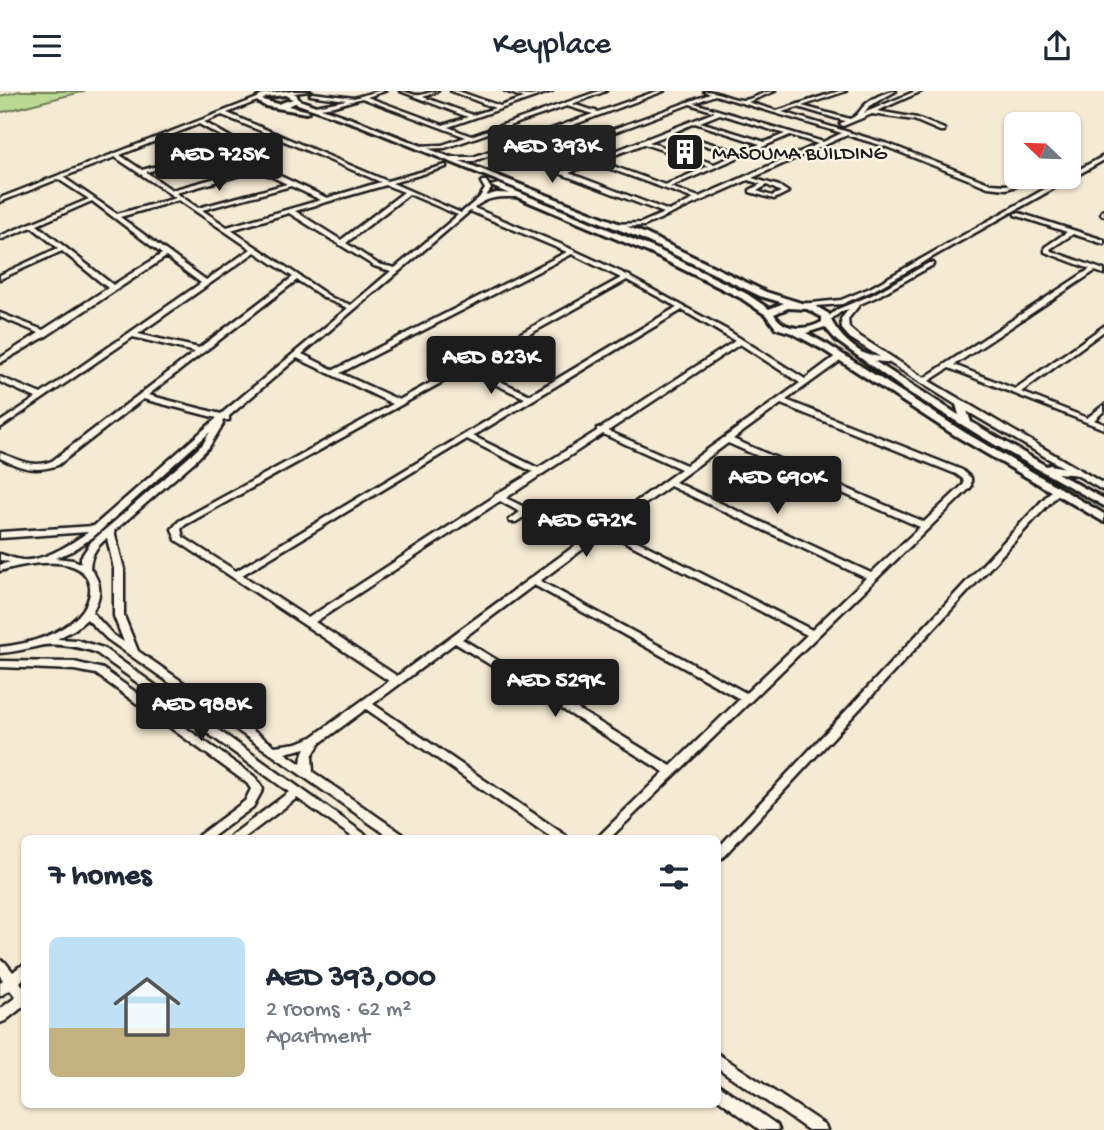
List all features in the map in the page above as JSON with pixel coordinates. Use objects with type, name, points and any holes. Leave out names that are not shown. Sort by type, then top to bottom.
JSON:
[{"type":"street","points":[[332,109],[383,91]]},
{"type":"street","points":[[402,91],[472,117]]},
{"type":"street","points":[[417,97],[436,91]]},
{"type":"street","points":[[453,91],[501,107]]},
{"type":"street","points":[[507,91],[529,98]]},
{"type":"street","points":[[443,127],[550,91]]},
{"type":"street","points":[[283,92],[294,95],[296,100],[313,107],[332,109],[418,147],[441,151],[470,137],[604,91]]},
{"type":"street","points":[[706,91],[889,146],[987,185],[1004,187]]},
{"type":"street","points":[[743,102],[773,91]]},
{"type":"street","points":[[777,113],[844,91]]},
{"type":"street","points":[[859,117],[867,105],[894,91]]},
{"type":"street","points":[[843,124],[920,91]]},
{"type":"street","points":[[0,200],[223,113],[259,95],[310,92],[355,99]]},
{"type":"street","points":[[279,106],[310,92]]},
{"type":"street","points":[[310,92],[308,99],[313,107]]},
{"type":"street","points":[[472,163],[501,149],[658,92]]},
{"type":"street","points":[[533,161],[714,93]]},
{"type":"street","points":[[259,95],[259,102],[268,105]]},
{"type":"street","points":[[363,97],[470,137]]},
{"type":"street","points":[[690,103],[824,144]]},
{"type":"street","points":[[567,104],[598,114]]},
{"type":"street","points":[[237,107],[279,106],[333,121],[447,163],[484,182],[667,258],[750,299],[770,314],[773,322],[793,330],[840,357],[960,434],[1104,519]]},
{"type":"street","points":[[797,106],[850,121]]},
{"type":"street","points":[[564,173],[720,112]]},
{"type":"street","points":[[870,112],[915,119],[942,129]]},
{"type":"street","points":[[223,113],[462,215]]},
{"type":"street","points":[[200,122],[242,146]]},
{"type":"street","points":[[696,122],[765,144]]},
{"type":"street","points":[[568,125],[600,136]]},
{"type":"street","points":[[670,132],[740,155]]},
{"type":"street","points":[[615,225],[642,225],[846,133]]},
{"type":"street","points":[[665,187],[789,134]]},
{"type":"street","points":[[141,171],[279,136]]},
{"type":"street","points":[[644,142],[714,166]]},
{"type":"street","points":[[501,149],[669,213]]},
{"type":"street","points":[[222,151],[326,200]]},
{"type":"street","points":[[441,151],[447,163]]},
{"type":"street","points":[[116,155],[334,302],[353,308]]},
{"type":"street","points":[[1082,170],[1104,157]]},
{"type":"street","points":[[594,161],[699,199]]},
{"type":"street","points":[[226,229],[447,163],[472,163],[643,236],[763,294],[820,310],[840,341],[863,357],[966,422],[1104,503]]},
{"type":"street","points":[[793,330],[817,329],[840,310],[881,292],[1104,164]]},
{"type":"street","points":[[172,192],[259,168]]},
{"type":"street","points":[[59,177],[93,199],[205,283]]},
{"type":"street","points":[[748,178],[765,184],[785,192],[772,198],[752,191],[765,184]]},
{"type":"street","points":[[43,559],[77,544],[96,529],[196,440],[222,421],[470,209],[488,189],[484,182]]},
{"type":"street","points":[[197,210],[292,184]]},
{"type":"street","points":[[770,314],[779,306],[836,303],[857,296],[1049,189]]},
{"type":"street","points":[[342,243],[408,192]]},
{"type":"street","points":[[481,199],[496,195],[517,195]]},
{"type":"street","points":[[116,216],[181,198]]},
{"type":"street","points":[[0,238],[93,199]]},
{"type":"street","points":[[470,209],[628,277],[740,341],[804,383]]},
{"type":"street","points":[[289,211],[376,265],[397,271]]},
{"type":"street","points":[[1017,215],[1104,243]]},
{"type":"street","points":[[33,224],[112,288]]},
{"type":"street","points":[[642,225],[639,230],[643,236]]},
{"type":"street","points":[[1072,233],[1046,251],[1104,272]]},
{"type":"street","points":[[0,277],[63,248]]},
{"type":"street","points":[[0,426],[255,249]]},
{"type":"street","points":[[336,372],[572,251]]},
{"type":"street","points":[[0,362],[166,254]]},
{"type":"street","points":[[925,381],[1094,269]]},
{"type":"street","points":[[0,455],[29,468],[51,465],[297,277]]},
{"type":"street","points":[[397,681],[177,536],[177,527],[628,277]]},
{"type":"street","points":[[858,302],[845,316],[846,329],[891,361],[1104,488]]},
{"type":"street","points":[[236,575],[682,307]]},
{"type":"street","points":[[0,315],[45,333]]},
{"type":"street","points":[[1016,392],[1104,328]]},
{"type":"street","points":[[131,334],[201,351]]},
{"type":"street","points":[[307,623],[740,341]]},
{"type":"street","points":[[297,355],[398,403]]},
{"type":"street","points":[[273,750],[298,747],[316,740],[840,357]]},
{"type":"street","points":[[863,357],[891,361]]},
{"type":"street","points":[[950,366],[1104,427]]},
{"type":"street","points":[[463,367],[531,398]]},
{"type":"street","points":[[0,379],[41,397]]},
{"type":"street","points":[[141,396],[222,421]]},
{"type":"street","points":[[606,835],[968,485],[964,475],[780,401]]},
{"type":"street","points":[[961,404],[966,422]]},
{"type":"street","points":[[1088,421],[1104,407]]},
{"type":"street","points":[[85,570],[89,550],[199,452],[222,421]]},
{"type":"street","points":[[600,430],[687,469]]},
{"type":"street","points":[[467,436],[537,471]]},
{"type":"street","points":[[727,439],[926,526]]},
{"type":"street","points":[[1042,467],[1078,473]]},
{"type":"street","points":[[669,482],[873,577]]},
{"type":"street","points":[[721,852],[1056,491]]},
{"type":"street","points":[[498,497],[585,541]]},
{"type":"street","points":[[513,520],[527,511]]},
{"type":"street","points":[[604,528],[814,635]]},
{"type":"street","points":[[0,535],[96,529]]},
{"type":"street","points":[[109,530],[119,569],[119,616],[134,653]]},
{"type":"street","points":[[0,557],[22,562]]},
{"type":"street","points":[[0,568],[43,559],[67,562],[85,570],[91,576],[95,593],[86,613],[68,629],[41,642]]},
{"type":"street","points":[[533,581],[748,699]]},
{"type":"street","points":[[86,613],[101,630],[396,835]]},
{"type":"street","points":[[454,639],[672,772]]},
{"type":"street","points":[[0,650],[41,642],[77,643],[99,650],[358,835]]},
{"type":"street","points":[[0,664],[74,666],[99,671],[251,780],[257,789],[253,801],[207,835]]},
{"type":"street","points":[[366,703],[557,835]]},
{"type":"street","points":[[307,773],[307,756],[316,740]]},
{"type":"street","points":[[240,835],[297,792]]},
{"type":"street","points":[[0,966],[21,994]]},
{"type":"street","points":[[0,990],[21,974]]},
{"type":"street","points":[[0,1017],[21,1000]]},
{"type":"street","points":[[721,1062],[820,1130]]},
{"type":"street","points":[[721,1093],[772,1130]]},
{"type":"green space","points":[[20,91],[85,91],[0,111],[0,96]]},
{"type":"place","name":"MASOUMA BUILDING","points":[[685,152]]}]
